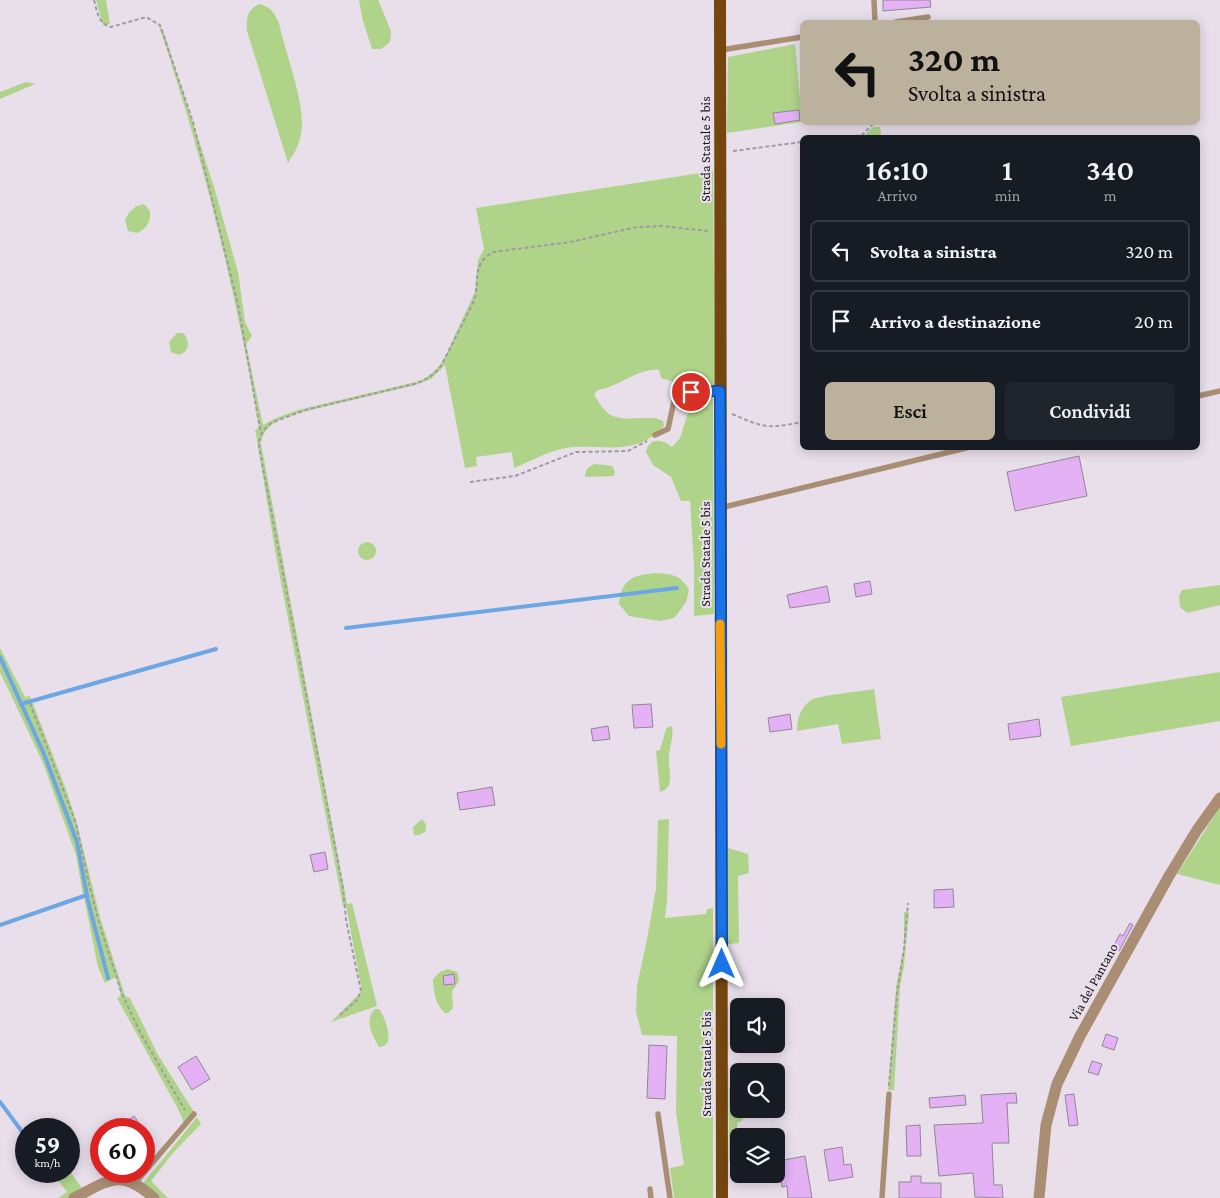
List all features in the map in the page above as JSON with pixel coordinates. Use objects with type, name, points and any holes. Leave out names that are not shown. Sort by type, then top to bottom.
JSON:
[{"type":"main road","name":"Strada Statale 5 bis","points":[[720,0],[722,1198]]},
{"type":"street","name":"Via del Pantano","points":[[1039,1198],[1046,1125],[1057,1084],[1080,1036],[1169,876],[1197,830],[1220,798]]},
{"type":"street","points":[[74,1198],[105,1183]]},
{"type":"street","points":[[135,1183],[154,1198]]},
{"type":"lane","points":[[874,0],[875,20]]},
{"type":"lane","points":[[909,20],[928,17]]},
{"type":"lane","points":[[720,50],[800,37]]},
{"type":"lane","points":[[656,436],[668,429],[676,392],[720,391]]},
{"type":"lane","points":[[1200,396],[1220,391]]},
{"type":"lane","points":[[720,508],[958,450]]},
{"type":"lane","points":[[882,1198],[888,1094]]},
{"type":"lane","points":[[658,1114],[670,1198]]},
{"type":"lane","points":[[155,1159],[192,1116]]},
{"type":"lane","points":[[650,1189],[651,1198]]},
{"type":"path","points":[[94,0],[98,15],[106,26],[111,27],[146,17],[160,25],[192,122],[238,305],[261,434],[259,447],[361,992],[357,1000],[340,1015]]},
{"type":"path","points":[[862,135],[873,125]]},
{"type":"path","points":[[720,152],[800,142]]},
{"type":"path","points":[[261,434],[271,423],[291,415],[414,384],[435,374],[444,361],[473,303],[479,266],[486,256],[493,252],[570,242],[637,227],[662,226],[720,231]]},
{"type":"path","points":[[720,414],[732,414],[768,427],[800,422]]},
{"type":"path","points":[[470,482],[515,476],[576,452],[628,451],[656,436]]},
{"type":"path","points":[[30,703],[76,823],[100,926],[122,994],[140,1032],[192,1116]]},
{"type":"path","points":[[888,1094],[897,993],[904,949],[908,903]]},
{"type":"green space","points":[[96,0],[106,0],[110,24],[103,25]]},
{"type":"green space","points":[[359,0],[378,0],[391,31],[390,42],[381,49],[372,49],[363,21]]},
{"type":"green space","points":[[259,4],[272,10],[279,23],[301,109],[301,134],[296,149],[288,163],[247,31],[248,15]]},
{"type":"green space","points":[[159,26],[163,30],[214,187],[238,272],[245,322],[252,336],[246,344],[263,425],[298,410],[420,381],[435,370],[443,361],[475,292],[478,260],[484,249],[476,208],[713,171],[715,387],[671,387],[673,382],[661,378],[659,370],[651,370],[598,390],[594,394],[604,409],[614,416],[620,418],[654,418],[663,421],[664,426],[651,437],[640,443],[628,446],[559,449],[514,468],[512,452],[476,457],[477,466],[465,468],[445,365],[431,379],[416,385],[298,413],[285,418],[274,423],[263,437],[261,443],[347,904],[352,903],[377,1006],[331,1022],[362,991],[346,906],[343,906],[276,556],[255,431],[259,427],[240,326],[204,175]]},
{"type":"green space","points":[[795,44],[800,122],[727,133],[728,57]]},
{"type":"green space","points":[[26,82],[35,84],[0,99],[0,92]]},
{"type":"green space","points":[[873,127],[880,127],[880,135],[866,134]]},
{"type":"green space","points":[[144,204],[150,211],[148,224],[137,233],[128,231],[125,220],[130,212]]},
{"type":"green space","points":[[177,333],[183,333],[188,342],[187,349],[179,355],[171,352],[169,342]]},
{"type":"green space","points":[[705,397],[713,399],[714,614],[694,616],[694,565],[690,501],[681,501],[671,477],[653,465],[646,452],[650,443],[657,441],[672,447],[680,438],[692,400]]},
{"type":"green space","points":[[595,464],[612,466],[615,472],[614,476],[585,477],[587,469]]},
{"type":"green space","points":[[363,542],[371,542],[376,547],[374,558],[363,560],[358,555],[358,547]]},
{"type":"green space","points":[[656,573],[676,576],[683,581],[689,590],[686,602],[674,618],[660,621],[629,616],[619,604],[622,589],[635,577]]},
{"type":"green space","points":[[1220,585],[1220,605],[1187,613],[1180,607],[1179,596],[1182,590]]},
{"type":"green space","points":[[0,648],[25,697],[30,696],[67,792],[77,824],[100,917],[125,996],[130,998],[158,1055],[194,1112],[183,1126],[183,1120],[178,1109],[117,998],[121,996],[116,977],[105,983],[98,967],[84,897],[0,925],[0,923],[83,895],[76,855],[43,763],[0,672]]},
{"type":"green space","points":[[1220,672],[1220,721],[1071,746],[1061,697]]},
{"type":"green space","points":[[874,689],[881,739],[842,744],[838,724],[797,731],[800,714],[811,700],[830,695]]},
{"type":"green space","points":[[670,726],[672,727],[672,739],[669,754],[670,783],[665,790],[660,792],[656,751],[660,750],[666,729]]},
{"type":"green space","points":[[1220,807],[1220,885],[1177,874]]},
{"type":"green space","points":[[422,819],[426,825],[425,832],[414,835],[413,827]]},
{"type":"green space","points":[[669,819],[665,918],[706,914],[707,909],[713,908],[713,1198],[674,1198],[670,1168],[684,1165],[676,1113],[677,1036],[642,1035],[636,1012],[637,986],[656,889],[658,820]]},
{"type":"green space","points":[[728,848],[748,854],[749,873],[738,876],[739,943],[728,944]]},
{"type":"green space","points":[[904,912],[909,912],[900,987],[894,1090],[888,1090],[896,987],[904,946]]},
{"type":"green space","points":[[448,969],[457,972],[459,980],[452,991],[453,1008],[448,1013],[445,1013],[439,1006],[436,998],[433,979],[440,972]]},
{"type":"green space","points":[[375,1009],[379,1009],[388,1033],[388,1042],[384,1046],[379,1047],[369,1023],[371,1013]]},
{"type":"green space","points":[[729,1087],[730,1118],[743,1118],[737,1123],[737,1128],[730,1128],[729,1162]]},
{"type":"green space","points":[[197,1117],[201,1124],[173,1153],[155,1176],[155,1169]]},
{"type":"green space","points":[[60,1183],[78,1183],[84,1191],[72,1198],[58,1198],[67,1192]]},
{"type":"green space","points":[[144,1183],[153,1183],[168,1198],[156,1198],[142,1185]]},
{"type":"building","points":[[883,0],[930,0],[931,7],[883,11]]},
{"type":"building","points":[[799,110],[800,120],[775,124],[773,113]]},
{"type":"building","points":[[1079,456],[1087,496],[1015,511],[1007,472]]},
{"type":"building","points":[[870,581],[872,594],[856,597],[854,584]]},
{"type":"building","points":[[827,586],[830,602],[790,608],[787,595]]},
{"type":"building","points":[[651,704],[653,727],[634,728],[632,705]]},
{"type":"building","points":[[790,714],[792,729],[770,732],[768,718]]},
{"type":"building","points":[[1039,719],[1041,736],[1010,740],[1008,724]]},
{"type":"building","points":[[608,726],[610,739],[593,741],[591,729]]},
{"type":"building","points":[[492,787],[495,805],[460,810],[457,793]]},
{"type":"building","points":[[325,852],[328,869],[314,872],[310,855]]},
{"type":"building","points":[[953,889],[954,907],[934,908],[934,890]]},
{"type":"building","points":[[1130,923],[1133,925],[1119,951],[1113,947],[1120,934],[1123,936]]},
{"type":"building","points":[[454,974],[455,984],[444,985],[443,976]]},
{"type":"building","points":[[1106,1034],[1118,1038],[1114,1050],[1102,1046]]},
{"type":"building","points":[[649,1045],[667,1046],[665,1099],[647,1098]]},
{"type":"building","points":[[196,1056],[210,1079],[192,1090],[178,1067]]},
{"type":"building","points":[[1092,1061],[1102,1064],[1098,1075],[1088,1072]]},
{"type":"building","points":[[1016,1093],[1017,1103],[1007,1103],[1009,1143],[992,1143],[994,1185],[1002,1185],[1003,1198],[975,1197],[973,1173],[939,1176],[934,1125],[983,1123],[981,1095]]},
{"type":"building","points":[[1074,1094],[1078,1125],[1069,1126],[1065,1095]]},
{"type":"building","points":[[965,1095],[966,1105],[930,1108],[929,1098]]},
{"type":"building","points":[[920,1125],[921,1156],[907,1156],[906,1126]]},
{"type":"building","points":[[842,1147],[844,1165],[851,1164],[853,1177],[829,1181],[824,1150]]},
{"type":"building","points":[[805,1156],[812,1198],[788,1198],[787,1186],[782,1187],[781,1183],[785,1183],[785,1160]]},
{"type":"building","points":[[911,1176],[921,1176],[921,1183],[941,1183],[941,1198],[899,1198],[899,1182],[911,1182]]},
{"type":"waterway","points":[[346,628],[677,588]]},
{"type":"waterway","points":[[21,704],[216,649]]},
{"type":"waterway","points":[[0,657],[44,754],[77,842],[88,901],[108,978]]},
{"type":"waterway","points":[[0,925],[87,895]]},
{"type":"waterway","points":[[0,1102],[15,1122]]},
{"type":"slow traffic","points":[[720,624],[721,744]]},
{"type":"route","points":[[691,392],[720,391],[722,964]]}]
